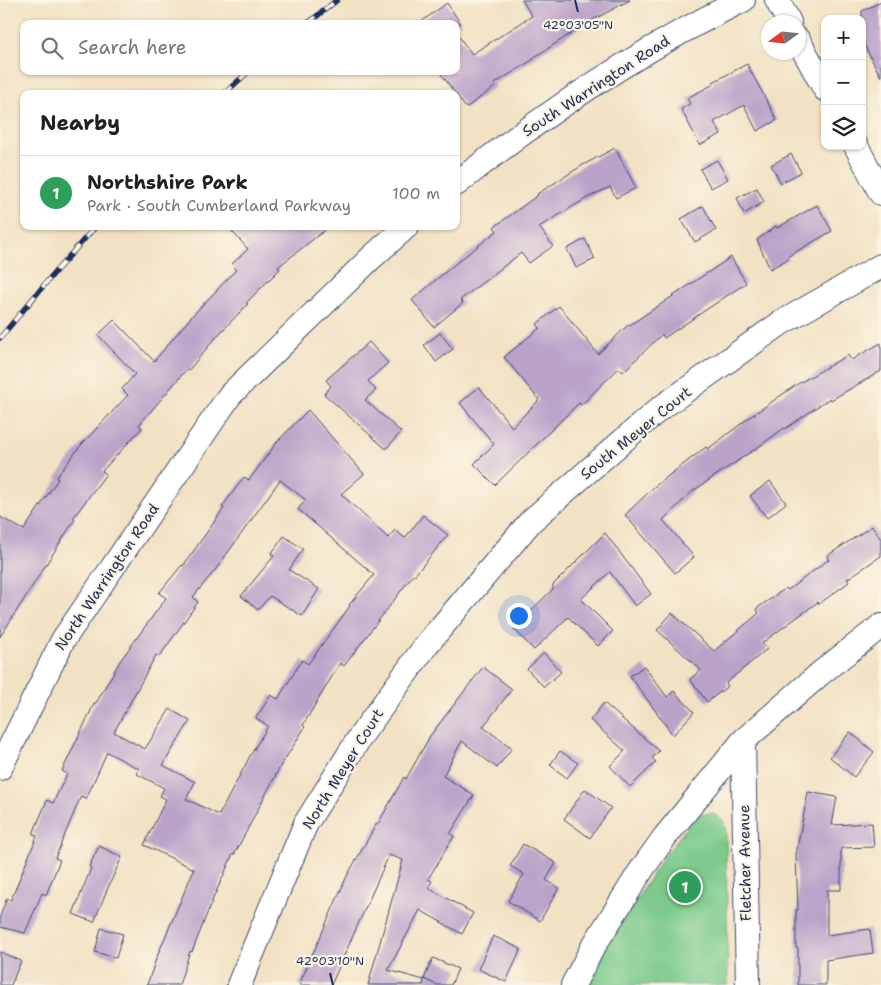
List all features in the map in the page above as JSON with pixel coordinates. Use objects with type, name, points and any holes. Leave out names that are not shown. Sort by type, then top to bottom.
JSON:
[{"type":"street","name":"South Warrington Road","points":[[460,181],[498,150],[552,111],[664,42],[743,0]]},
{"type":"street","points":[[777,0],[785,15]]},
{"type":"street","points":[[806,55],[821,82]]},
{"type":"street","points":[[858,150],[881,193]]},
{"type":"street","name":"North Warrington Road","points":[[0,768],[62,640],[230,395],[371,258],[402,230]]},
{"type":"street","name":"South Meyer Court","points":[[427,644],[532,521],[658,410],[781,323],[881,266]]},
{"type":"street","points":[[573,985],[593,947],[664,838],[743,741],[822,672],[881,626]]},
{"type":"street","name":"North Meyer Court","points":[[239,985],[306,823],[362,734],[427,644]]},
{"type":"street","name":"Fletcher Avenue","points":[[743,741],[748,985]]},
{"type":"green space","points":[[712,813],[723,820],[726,831],[728,985],[585,985],[596,963],[662,859],[697,815]]},
{"type":"building","points":[[522,0],[630,0],[589,22],[533,58],[494,84],[496,86],[466,108],[460,100],[460,90],[453,90],[442,75],[460,75],[460,38],[472,54],[532,16]]},
{"type":"building","points":[[881,2],[881,77],[866,49],[866,15],[862,15],[862,11]]},
{"type":"building","points":[[447,3],[458,20],[424,20]]},
{"type":"building","points":[[747,64],[777,120],[757,131],[744,105],[714,122],[721,134],[700,145],[681,109],[690,104],[687,98]]},
{"type":"building","points":[[615,148],[636,188],[616,198],[610,187],[587,198],[539,227],[553,246],[529,263],[521,253],[460,300],[463,303],[434,327],[412,300],[497,231],[494,227],[537,194],[583,165]]},
{"type":"building","points":[[791,154],[801,172],[781,183],[771,165]]},
{"type":"building","points":[[717,160],[728,179],[711,188],[700,169]]},
{"type":"building","points":[[757,188],[764,202],[744,214],[737,198]]},
{"type":"building","points":[[817,205],[832,231],[770,269],[757,240],[776,226],[777,228]]},
{"type":"building","points":[[703,206],[716,230],[695,242],[681,219]]},
{"type":"building","points":[[231,230],[325,230],[278,267],[280,269],[246,303],[248,304],[218,335],[188,371],[186,370],[139,425],[142,428],[102,471],[106,474],[73,518],[75,519],[0,637],[0,517],[24,530],[58,479],[56,478],[81,445],[128,395],[122,389],[135,374],[98,335],[114,320],[154,361],[192,316],[236,270],[231,265],[248,249]]},
{"type":"building","points":[[585,239],[595,259],[576,268],[567,249]]},
{"type":"building","points":[[731,257],[746,283],[664,338],[662,334],[623,372],[619,368],[581,405],[579,403],[495,485],[474,464],[494,444],[460,403],[479,387],[512,427],[539,400],[504,357],[540,328],[537,324],[559,306],[598,354],[629,324]]},
{"type":"building","points":[[440,333],[453,349],[436,362],[424,345]]},
{"type":"building","points":[[369,342],[388,363],[368,381],[376,390],[365,400],[401,432],[386,449],[324,394],[331,386],[326,380]]},
{"type":"building","points":[[881,343],[881,371],[831,400],[830,398],[784,428],[693,491],[663,520],[694,557],[675,573],[625,515],[655,486],[706,447],[708,449],[796,385],[848,355],[851,360]]},
{"type":"building","points":[[308,410],[364,474],[341,494],[388,538],[395,530],[405,538],[423,515],[448,535],[413,575],[344,666],[340,663],[303,725],[305,727],[280,767],[233,854],[192,952],[190,951],[179,985],[147,985],[194,869],[144,845],[166,799],[160,796],[164,788],[137,774],[139,769],[107,752],[86,799],[81,796],[55,858],[60,860],[46,895],[42,893],[25,933],[0,927],[0,916],[7,898],[11,900],[37,836],[33,834],[47,800],[53,803],[67,774],[62,771],[95,702],[120,661],[166,598],[159,593],[183,566],[244,477],[249,480],[277,442]],"holes":[[[280,480],[306,500],[298,509],[374,575],[349,605],[308,664],[302,660],[278,699],[271,695],[256,718],[268,726],[219,815],[186,799],[195,782],[163,765],[190,721],[170,709],[145,749],[114,732],[156,655],[159,657],[198,602],[193,597],[216,569]]]},
{"type":"building","points":[[770,481],[786,503],[767,518],[750,496]]},
{"type":"building","points":[[872,526],[881,539],[881,556],[847,579],[849,582],[819,604],[818,602],[762,643],[767,649],[726,683],[728,686],[707,702],[690,679],[701,670],[657,630],[672,613],[714,651],[759,613],[756,609],[786,588],[788,590],[829,561],[827,556]]},
{"type":"building","points":[[605,533],[651,594],[635,606],[610,572],[581,599],[613,631],[598,646],[568,617],[534,650],[513,628],[554,588],[552,586]]},
{"type":"building","points":[[284,536],[303,549],[289,570],[319,589],[302,616],[270,596],[258,610],[241,596],[274,556],[271,554]]},
{"type":"building","points":[[544,653],[561,672],[544,687],[527,669]]},
{"type":"building","points":[[644,666],[667,697],[674,691],[694,712],[673,735],[630,676]]},
{"type":"building","points":[[483,667],[512,689],[483,727],[512,748],[497,768],[462,741],[443,776],[474,795],[450,834],[454,836],[428,879],[432,881],[428,888],[473,913],[462,934],[420,910],[388,970],[424,980],[423,985],[368,985],[403,860],[389,855],[331,985],[299,985],[347,876],[377,823],[404,777],[406,779],[430,736]]},
{"type":"building","points":[[604,703],[659,751],[652,758],[656,762],[630,787],[610,766],[625,751],[590,720]]},
{"type":"building","points":[[850,732],[874,752],[854,777],[830,757]]},
{"type":"building","points":[[560,751],[578,763],[567,778],[550,765]]},
{"type":"building","points":[[585,789],[611,808],[590,838],[564,819]]},
{"type":"building","points":[[808,792],[837,797],[832,825],[872,823],[874,847],[841,848],[841,890],[827,890],[827,935],[870,929],[873,953],[826,960],[826,985],[798,985],[796,854]]},
{"type":"building","points":[[523,844],[556,863],[546,880],[559,888],[540,921],[508,901],[524,874],[510,866]]},
{"type":"building","points":[[99,846],[122,857],[94,922],[73,914],[91,868],[89,867]]},
{"type":"building","points":[[101,928],[123,934],[116,958],[95,952]]},
{"type":"building","points":[[493,936],[521,949],[506,982],[478,969]]},
{"type":"building","points":[[0,952],[21,961],[11,985],[0,985]]},
{"type":"building","points":[[433,958],[458,969],[451,985],[437,985],[424,979]]},
{"type":"railway","points":[[312,20],[337,0]]},
{"type":"railway","points":[[228,90],[245,75]]},
{"type":"railway","points":[[0,338],[92,230]]},
{"type":"place","name":"Northshire Park","points":[[685,887]]}]
